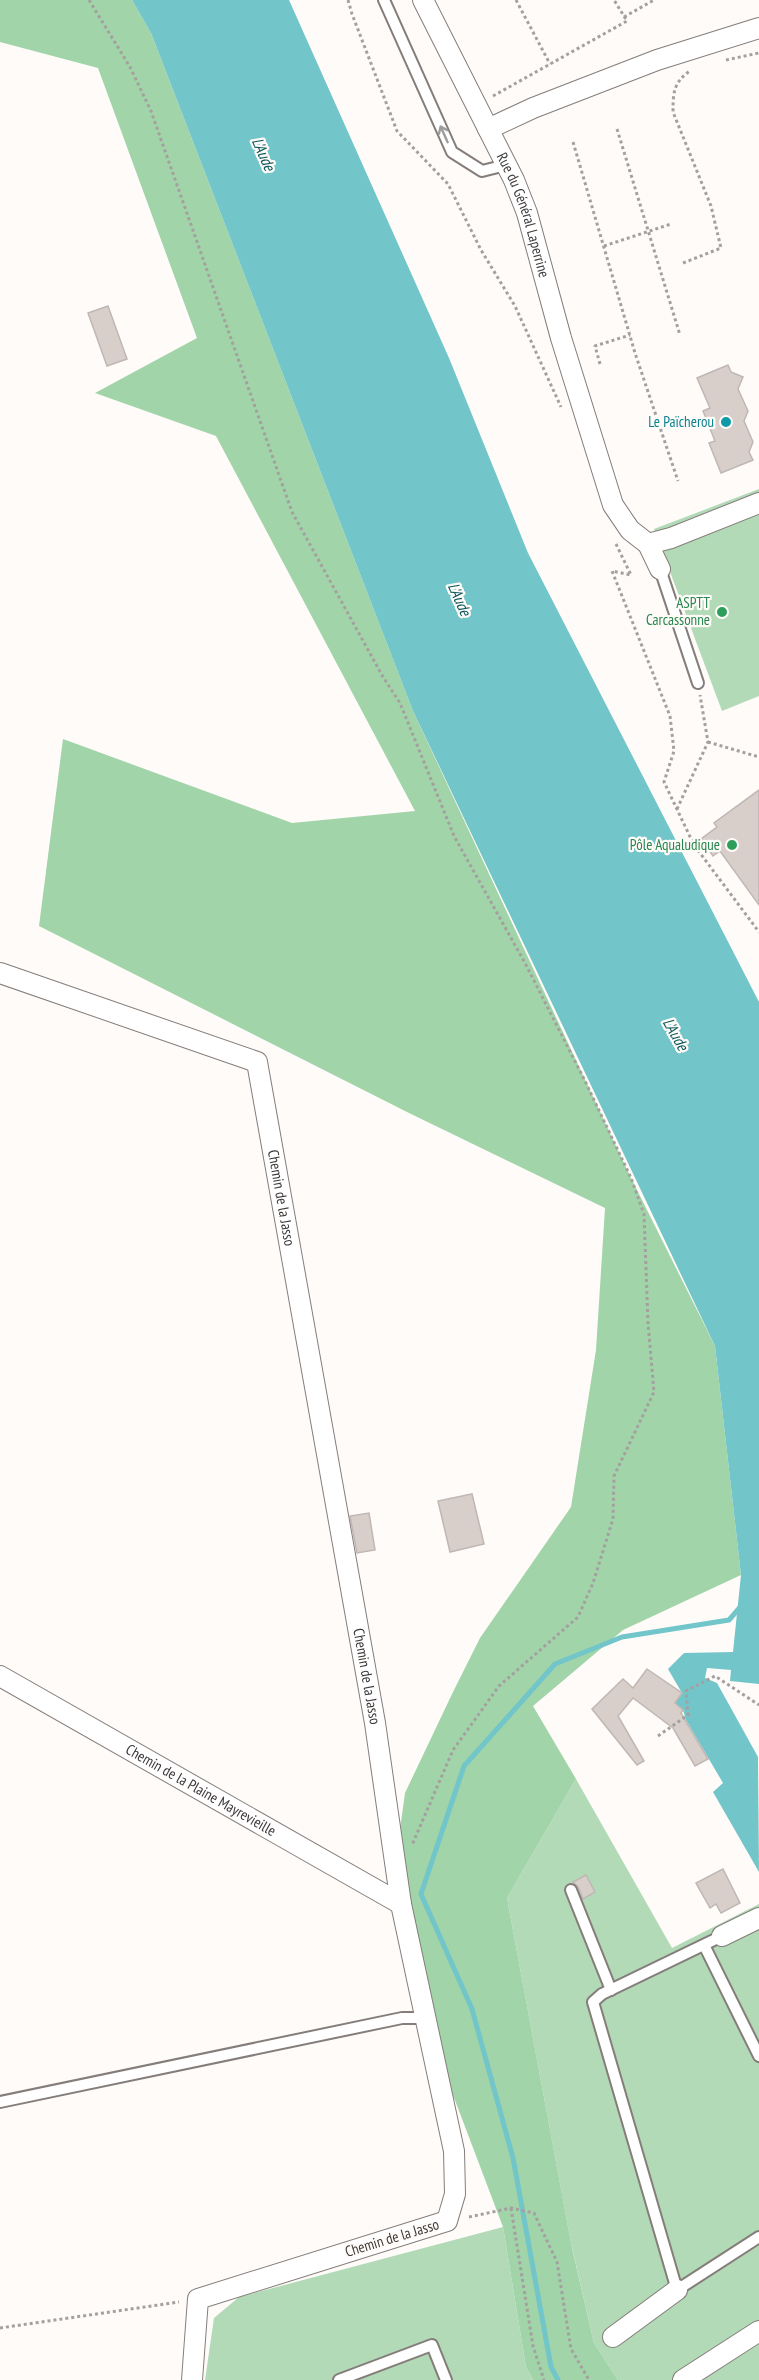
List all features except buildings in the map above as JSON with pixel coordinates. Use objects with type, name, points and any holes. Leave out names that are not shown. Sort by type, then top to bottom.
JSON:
[{"type":"street","name":"Rue du Général Laperrine","points":[[423,0],[506,165],[527,213],[561,338],[613,505],[630,530],[648,544],[660,569]]},
{"type":"street","points":[[488,129],[533,108],[657,60],[759,28]]},
{"type":"street","points":[[648,544],[671,538],[759,503]]},
{"type":"street","name":"Chemin de la Jasso","points":[[0,973],[257,1062],[375,1723],[401,1904],[454,2151],[456,2194],[447,2221],[198,2299]]},
{"type":"street","name":"Chemin de la Plaine Mayrevieille","points":[[0,1676],[401,1904]]},
{"type":"street","points":[[722,1936],[759,1918]]},
{"type":"street","points":[[613,2337],[677,2290]]},
{"type":"street","points":[[192,2380],[198,2299]]},
{"type":"street","points":[[683,2380],[759,2331]]},
{"type":"lane","points":[[384,0],[452,152],[482,171],[506,165]]},
{"type":"lane","points":[[660,569],[698,683]]},
{"type":"lane","points":[[571,1890],[611,1990]]},
{"type":"lane","points":[[722,1936],[611,1990],[593,2002],[677,2290],[759,2237]]},
{"type":"lane","points":[[704,1945],[759,2056]]},
{"type":"lane","points":[[0,2102],[402,2018],[425,2018]]},
{"type":"lane","points":[[339,2380],[432,2345],[446,2380]]},
{"type":"path","points":[[89,0],[130,67],[151,111],[292,512],[400,703],[454,836],[525,963],[580,1071],[631,1178],[644,1214],[648,1323],[654,1392],[614,1476],[613,1520],[593,1582],[578,1617],[499,1686],[453,1750],[409,1852]]},
{"type":"path","points":[[348,0],[397,131],[448,184],[481,250],[514,306],[564,415]]},
{"type":"path","points":[[516,0],[550,64]]},
{"type":"path","points":[[488,99],[627,21],[614,0]]},
{"type":"path","points":[[624,17],[654,0]]},
{"type":"path","points":[[717,62],[759,53]]},
{"type":"path","points":[[683,263],[721,248],[711,206],[673,112],[673,95],[679,79],[696,67]]},
{"type":"path","points":[[617,129],[680,335]]},
{"type":"path","points":[[573,142],[630,335],[678,481]]},
{"type":"path","points":[[603,246],[671,224]]},
{"type":"path","points":[[600,364],[595,346],[630,335]]},
{"type":"path","points":[[612,535],[631,575],[612,571],[670,716],[674,751],[664,782],[694,845],[759,932]]},
{"type":"path","points":[[677,809],[708,742],[698,683]]},
{"type":"path","points":[[708,742],[759,757]]},
{"type":"path","points":[[658,1736],[688,1715],[686,1691],[715,1676],[759,1706]]},
{"type":"path","points":[[511,2208],[533,2346],[544,2380]]},
{"type":"path","points":[[447,2221],[511,2208],[534,2213],[557,2262],[571,2349],[589,2380]]},
{"type":"path","points":[[0,2328],[198,2299]]},
{"type":"green space","points":[[0,0],[132,0],[151,33],[413,711],[631,1178],[715,1346],[741,1575],[623,1630],[533,1706],[576,1779],[507,1898],[572,2248],[594,2343],[618,2380],[533,2380],[526,2367],[503,2227],[422,2013],[393,1880],[405,1793],[453,1692],[480,1638],[571,1507],[596,1350],[605,1208],[409,1113],[39,926],[63,739],[292,823],[415,811],[216,436],[95,393],[197,338],[98,68],[0,42]]},
{"type":"green space","name":"ASPTT Carcassonne","points":[[759,489],[759,696],[722,711],[654,529]]},
{"type":"green space","points":[[576,1779],[672,1948],[759,1904],[759,2380],[618,2380],[594,2343],[571,2243],[507,1898]]},
{"type":"green space","points":[[503,2227],[526,2367],[533,2380],[205,2380],[214,2318],[239,2297]]},
{"type":"water","name":"L'Aude","points":[[132,0],[289,0],[449,358],[528,553],[759,1002],[759,1684],[730,1681],[731,1670],[707,1668],[705,1678],[717,1683],[758,1757],[759,1872],[713,1792],[723,1783],[686,1720],[683,1710],[675,1703],[682,1693],[668,1669],[684,1653],[733,1652],[741,1575],[715,1346],[413,711],[151,33]]},
{"type":"waterway","points":[[558,2380],[551,2367],[513,2158],[472,2009],[421,1894],[464,1766],[555,1664],[622,1637],[729,1620],[742,1605]]},
{"type":"place","name":"Le Païcherou","points":[[726,422]]},
{"type":"place","name":"ASPTT Carcassonne","points":[[722,612]]},
{"type":"place","name":"Pôle Aqualudique","points":[[732,845]]}]
